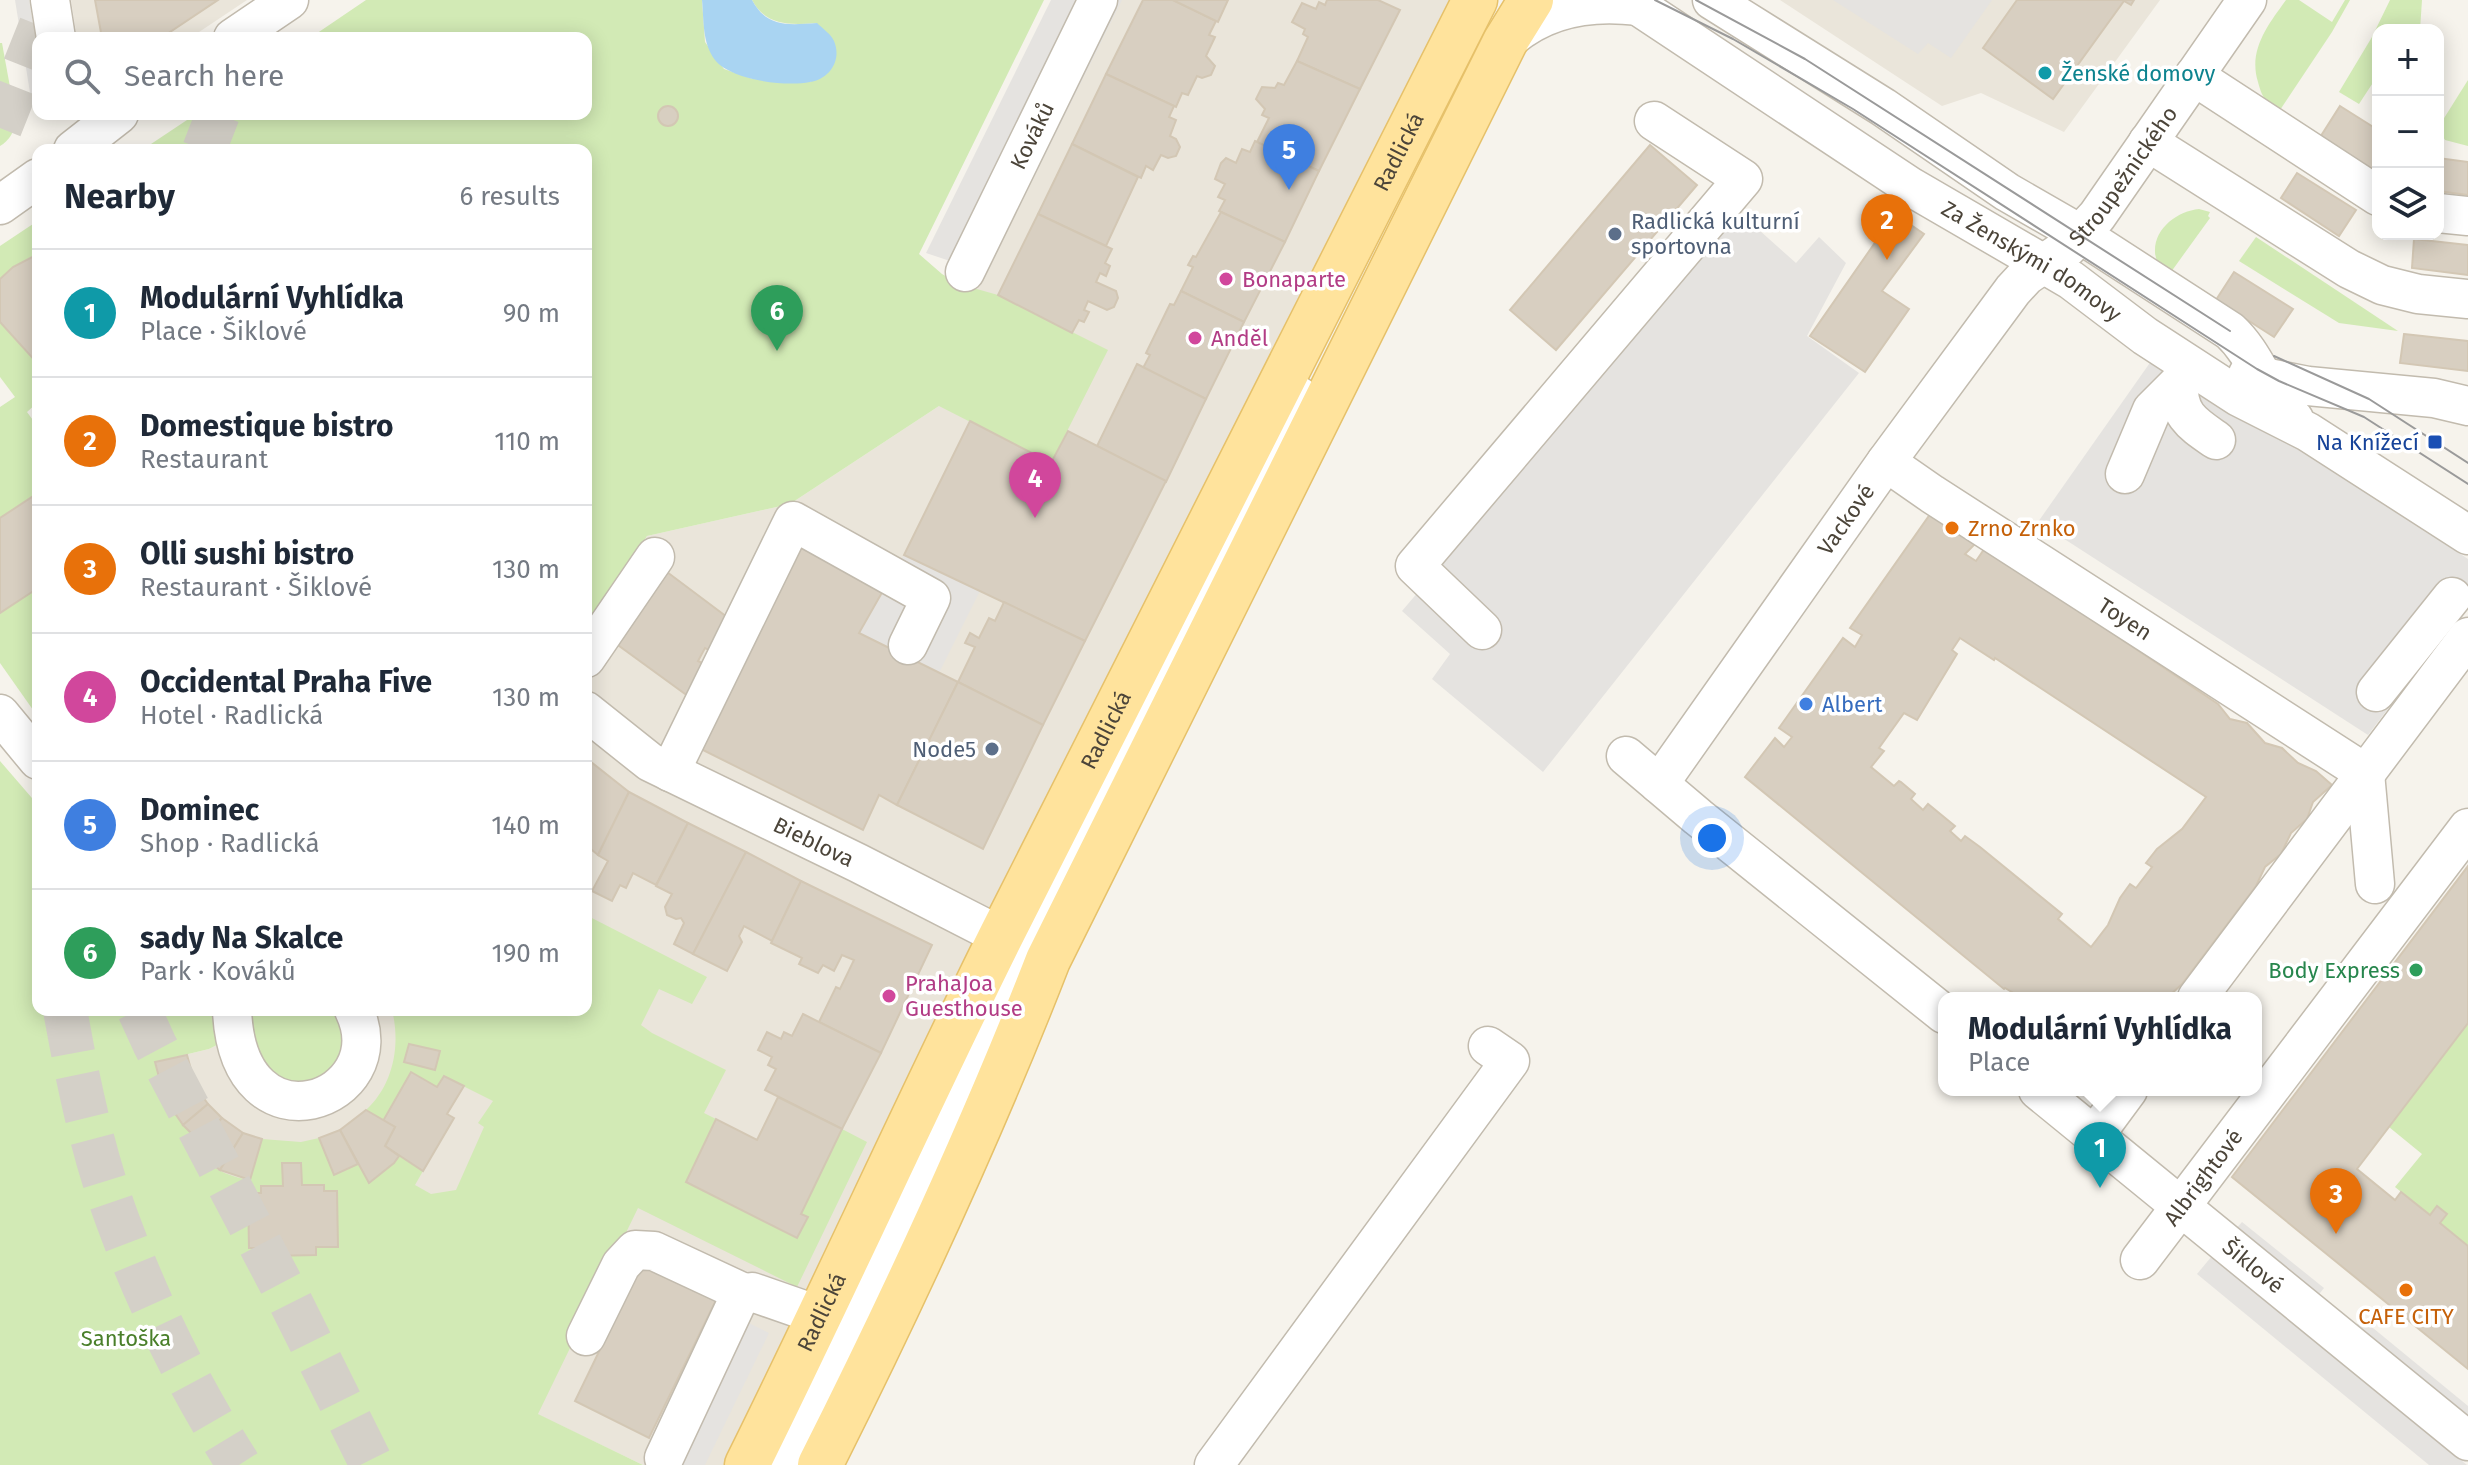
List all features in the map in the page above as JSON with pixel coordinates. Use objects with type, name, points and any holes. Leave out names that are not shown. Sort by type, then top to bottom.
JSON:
[{"type":"main road","name":"Radlická","points":[[747,1465],[821,1316],[928,1085],[1028,950],[1505,42],[1531,0]]},
{"type":"main road","name":"Radlická","points":[[820,1465],[877,1352],[1018,1036],[1028,950],[1480,3]]},
{"type":"street","points":[[50,0],[55,32]]},
{"type":"street","points":[[242,32],[289,0]]},
{"type":"street","name":"Kováků","points":[[965,272],[1098,0]]},
{"type":"street","points":[[780,1465],[859,1306],[940,1119],[1514,0]]},
{"type":"street","points":[[1505,42],[1543,16],[1580,2],[1611,0],[1634,3]]},
{"type":"street","name":"Za Ženskými domovy","points":[[1712,0],[1883,107],[2007,192],[2175,285],[2241,341],[2285,411],[2308,432]]},
{"type":"street","name":"Stroupežnického","points":[[2044,264],[2068,247],[2097,216],[2247,0]]},
{"type":"street","name":"Za Ženskými domovy","points":[[1634,3],[1911,187],[2087,290],[2138,331],[2185,375],[2239,397],[2308,432],[2468,535]]},
{"type":"street","points":[[2194,76],[2372,192]]},
{"type":"street","points":[[68,120],[71,144]]},
{"type":"street","points":[[80,144],[111,120]]},
{"type":"street","points":[[1482,630],[1415,566],[1743,179],[1654,121]]},
{"type":"street","points":[[2148,142],[2349,269],[2382,285],[2418,294],[2468,299]]},
{"type":"street","points":[[0,205],[32,182]]},
{"type":"street","points":[[2444,214],[2468,216]]},
{"type":"street","name":"Vackové","points":[[1659,784],[1886,462],[2013,290],[2044,264]]},
{"type":"street","points":[[2087,290],[2129,308],[2211,361],[2242,373],[2308,386],[2453,401],[2468,406]]},
{"type":"street","points":[[2230,331],[2288,360],[2468,382]]},
{"type":"street","points":[[2185,375],[2180,407],[2187,418],[2216,440]]},
{"type":"street","points":[[2125,474],[2152,410],[2185,375]]},
{"type":"street","name":"Toyen","points":[[1886,462],[2365,773]]},
{"type":"street","points":[[670,772],[793,521],[931,598],[908,645]]},
{"type":"street","points":[[592,649],[655,557]]},
{"type":"street","points":[[2376,692],[2452,597]]},
{"type":"street","points":[[2201,992],[2468,637]]},
{"type":"street","points":[[0,714],[32,753]]},
{"type":"street","name":"Bieblova","points":[[592,716],[650,762],[1028,950]]},
{"type":"street","points":[[1626,756],[1938,1009]]},
{"type":"street","points":[[2365,773],[2375,884]]},
{"type":"street","name":"Albrightové","points":[[2140,1260],[2468,828]]},
{"type":"street","points":[[799,1465],[881,1300],[1028,950]]},
{"type":"street","points":[[233,1016],[236,1047],[245,1071],[265,1091],[290,1101],[314,1099],[335,1090],[359,1061],[362,1042],[357,1016]]},
{"type":"street","points":[[1214,1465],[1510,1061],[1488,1046]]},
{"type":"street","name":"Šiklové","points":[[2045,1096],[2468,1441]]},
{"type":"street","points":[[2094,1136],[2124,1096]]},
{"type":"street","points":[[586,1336],[621,1265],[635,1250],[654,1251],[744,1293],[752,1292],[821,1316]]},
{"type":"street","points":[[664,1458],[744,1293]]},
{"type":"shaded area","points":[[15,0],[29,0],[34,32],[32,32],[32,105]]},
{"type":"shaded area","points":[[71,0],[247,0],[199,32],[76,32]]},
{"type":"shaded area","points":[[1051,0],[1082,0],[953,262],[926,253]]},
{"type":"shaded area","points":[[1109,0],[1122,0],[986,274],[975,269]]},
{"type":"shaded area","points":[[1119,0],[1453,0],[727,1465],[643,1465],[537,1414],[374,1462],[212,1241],[195,1145],[199,1141],[170,1106],[155,1062],[219,1044],[221,1016],[592,1016],[592,625],[647,536],[790,504],[939,406],[997,296],[976,290]]},
{"type":"shaded area","points":[[1780,0],[2160,0],[2064,132],[1981,93],[1942,106]]},
{"type":"shaded area","points":[[1833,0],[1992,0],[1951,58],[1928,43],[1918,54]]},
{"type":"shaded area","points":[[1740,213],[1796,263],[1819,237],[1846,263],[1807,336],[1859,373],[1543,772],[1432,679],[1450,654],[1402,611]]},
{"type":"shaded area","points":[[2154,357],[2185,374],[2468,559],[2468,604],[2368,735],[2038,522]]},
{"type":"shaded area","points":[[904,555],[980,591],[939,673],[859,633]]},
{"type":"shaded area","points":[[2242,1222],[2324,1288],[2316,1298],[2234,1231]]},
{"type":"shaded area","points":[[2212,1256],[2467,1465],[2429,1465],[2197,1274]]},
{"type":"shaded area","points":[[2362,1319],[2468,1406],[2468,1421],[2354,1328]]},
{"type":"shaded area","points":[[743,1320],[769,1333],[705,1465],[672,1465]]},
{"type":"green space","points":[[366,0],[702,0],[705,42],[724,69],[753,79],[811,82],[817,23],[780,22],[764,15],[752,0],[1044,0],[919,254],[959,284],[998,295],[1108,350],[1051,463],[939,406],[790,504],[647,536],[592,625],[592,144],[151,144],[187,120],[592,120],[592,32],[319,32]]},
{"type":"green space","points":[[2286,0],[2299,0],[2332,22],[2345,0],[2350,0],[2280,110],[2263,96],[2256,59],[2262,38]]},
{"type":"green space","points":[[2390,0],[2422,0],[2420,24],[2378,24]]},
{"type":"green space","points":[[2372,37],[2372,84],[2359,104],[2339,92]]},
{"type":"green space","points":[[0,43],[16,120],[11,135],[0,146]]},
{"type":"green space","points":[[2468,80],[2468,146],[2445,140],[2444,118]]},
{"type":"green space","points":[[2199,209],[2210,212],[2210,218],[2171,272],[2161,271],[2155,252],[2158,235],[2176,217]]},
{"type":"green space","points":[[32,225],[32,256],[0,279],[0,246]]},
{"type":"green space","points":[[2256,237],[2398,331],[2339,323],[2239,261]]},
{"type":"green space","points":[[0,322],[32,357],[32,407],[27,412],[32,419],[32,498],[0,518],[0,407],[15,397],[0,377]]},
{"type":"green space","points":[[32,592],[32,708],[0,663],[0,613]]},
{"type":"green space","name":"Santoška","points":[[0,761],[32,798],[32,1016],[222,1016],[219,1044],[155,1062],[171,1105],[199,1141],[195,1145],[198,1152],[210,1165],[225,1173],[250,1180],[262,1139],[301,1142],[319,1138],[334,1175],[358,1164],[369,1183],[399,1156],[423,1171],[415,1185],[431,1194],[456,1190],[484,1127],[478,1123],[493,1101],[445,1077],[437,1087],[411,1072],[383,1121],[366,1110],[383,1089],[392,1064],[396,1037],[393,1016],[592,1016],[592,918],[707,977],[692,1004],[659,989],[641,1025],[726,1070],[704,1113],[716,1119],[686,1182],[797,1238],[808,1218],[801,1214],[842,1129],[867,1142],[797,1287],[638,1208],[538,1414],[643,1465],[0,1465]],"holes":[[[283,1163],[301,1163],[302,1185],[323,1185],[324,1191],[337,1191],[338,1246],[316,1247],[315,1255],[272,1256],[271,1248],[249,1248],[248,1193],[261,1193],[261,1186],[283,1186]]]},
{"type":"green space","points":[[245,1016],[341,1016],[345,1031],[340,1062],[311,1086],[263,1074]]},
{"type":"green space","points":[[2468,1023],[2468,1246],[2440,1223],[2447,1214],[2437,1206],[2430,1215],[2395,1187],[2422,1154],[2389,1127]]},
{"type":"water","points":[[702,0],[752,0],[764,16],[779,23],[817,23],[834,41],[835,62],[823,77],[799,83],[773,83],[733,73],[715,60],[708,46]]},
{"type":"building","points":[[95,0],[218,0],[170,32],[101,32]]},
{"type":"building","points":[[1143,0],[1173,0],[1216,21],[1209,35],[1215,37],[1206,56],[1215,66],[1211,75],[1197,76],[1188,95],[1182,93],[1176,107],[1106,74]]},
{"type":"building","points":[[1173,0],[1228,0],[1218,22]]},
{"type":"building","points":[[1327,0],[1378,0],[1400,10],[1360,89],[1297,61],[1308,37],[1303,34],[1305,29],[1292,22],[1302,3],[1316,9],[1319,2],[1325,5]]},
{"type":"building","name":"Ženské domovy","points":[[2017,0],[2134,0],[2131,5],[2124,1],[2053,99],[1983,48]]},
{"type":"building","points":[[1297,61],[1360,89],[1319,171],[1257,142],[1269,118],[1262,115],[1265,109],[1256,99],[1262,87],[1275,88],[1278,83],[1284,85]]},
{"type":"building","points":[[1106,74],[1174,106],[1169,117],[1176,120],[1170,136],[1176,139],[1180,147],[1176,156],[1168,158],[1161,155],[1153,170],[1146,166],[1141,178],[1072,144]]},
{"type":"building","points":[[668,106],[675,109],[678,116],[675,123],[668,126],[661,123],[658,116],[661,109]]},
{"type":"building","points":[[2340,106],[2372,126],[2372,171],[2319,139]]},
{"type":"building","points":[[1255,141],[1319,171],[1285,242],[1219,211],[1225,200],[1218,197],[1225,184],[1215,179],[1221,163],[1226,158],[1236,163],[1242,149],[1250,152]]},
{"type":"building","points":[[1072,144],[1138,177],[1106,246],[1038,214]]},
{"type":"building","name":"Radlická kulturní sportovna","points":[[1650,145],[1697,185],[1556,350],[1510,310]]},
{"type":"building","points":[[2444,159],[2468,162],[2468,195],[2444,192]]},
{"type":"building","points":[[2297,173],[2356,210],[2339,236],[2281,198]]},
{"type":"building","name":"Bonaparte","points":[[1221,212],[1285,242],[1244,322],[1181,291],[1193,267],[1188,265],[1193,256],[1196,257]]},
{"type":"building","points":[[1038,214],[1112,249],[1105,263],[1110,266],[1106,276],[1100,273],[1096,282],[1116,291],[1118,298],[1114,307],[1107,310],[1088,301],[1084,310],[1089,312],[1084,322],[1079,320],[1072,333],[998,295]]},
{"type":"building","points":[[1895,214],[1924,234],[1882,291],[1909,309],[1865,372],[1810,336]]},
{"type":"building","points":[[2414,240],[2468,245],[2468,275],[2412,268]]},
{"type":"building","points":[[32,257],[32,357],[0,322],[0,279],[13,267]]},
{"type":"building","points":[[2234,272],[2293,309],[2274,337],[2216,300]]},
{"type":"building","name":"Anděl","points":[[1181,291],[1244,322],[1206,399],[1143,368],[1150,355],[1146,353],[1170,304],[1174,305]]},
{"type":"building","points":[[2404,334],[2468,341],[2468,371],[2400,363]]},
{"type":"building","points":[[1137,364],[1206,399],[1166,482],[1097,446]]},
{"type":"building","points":[[970,421],[1051,463],[1068,431],[1166,481],[1085,641],[904,555]]},
{"type":"building","points":[[32,497],[32,592],[0,613],[0,518]]},
{"type":"building","points":[[1931,513],[1975,544],[1965,554],[1976,561],[1985,548],[2218,704],[2230,719],[2247,723],[2265,743],[2282,748],[2298,763],[2316,771],[2332,785],[2313,802],[2307,819],[2291,833],[2281,854],[2265,867],[2256,886],[2173,992],[2012,992],[2004,989],[1745,777],[1775,738],[1784,747],[1792,737],[1779,728],[1843,638],[1855,647],[1862,635],[1850,628]],"holes":[[[1960,638],[2206,797],[2182,829],[2157,849],[2146,863],[2152,867],[2136,888],[2130,884],[2108,925],[2091,947],[2058,919],[2062,914],[1980,847],[1965,836],[1961,841],[1950,831],[1955,826],[1928,804],[1923,810],[1911,799],[1915,794],[1901,782],[1894,786],[1871,767],[1884,751],[1879,748],[1904,713],[1917,720],[1957,654],[1952,650]]]},
{"type":"building","points":[[798,539],[888,582],[859,633],[958,682],[897,805],[879,795],[863,830],[699,748]]},
{"type":"building","points":[[663,569],[731,620],[714,653],[705,648],[698,661],[708,666],[692,699],[611,640]]},
{"type":"building","points":[[1004,602],[1085,641],[1043,725],[958,682],[975,647],[965,643],[970,633],[979,638],[989,618],[995,621]]},
{"type":"building","points":[[958,682],[1043,725],[983,849],[897,805]]},
{"type":"building","points":[[592,763],[629,792],[598,855],[592,850]]},
{"type":"building","points":[[629,792],[688,823],[656,885],[633,873],[626,888],[620,885],[612,901],[592,891],[608,861],[598,855]]},
{"type":"building","points":[[688,823],[746,852],[693,954],[674,944],[684,923],[681,918],[667,915],[665,907],[672,894],[656,886]]},
{"type":"building","points":[[746,852],[801,881],[772,941],[744,926],[739,936],[742,942],[727,971],[693,954]]},
{"type":"building","points":[[2468,866],[2468,1023],[2357,1169],[2395,1200],[2401,1192],[2430,1215],[2437,1206],[2447,1214],[2440,1223],[2468,1246],[2468,1369],[2232,1177]]},
{"type":"building","points":[[801,881],[932,945],[881,1053],[819,1022],[836,987],[840,989],[854,960],[842,955],[834,971],[823,965],[818,973],[799,964],[802,958],[771,943]]},
{"type":"building","points":[[803,1014],[881,1053],[842,1129],[765,1090],[776,1069],[768,1065],[772,1057],[758,1050],[767,1032],[781,1039],[784,1032],[792,1036]]},
{"type":"building","points":[[409,1044],[440,1051],[435,1070],[404,1062]]},
{"type":"building","points":[[187,1055],[192,1073],[161,1085],[155,1062]]},
{"type":"building","points":[[411,1072],[437,1087],[444,1076],[464,1086],[447,1114],[454,1118],[423,1171],[385,1146],[395,1127],[383,1121]]},
{"type":"building","points":[[192,1073],[198,1090],[170,1106],[161,1085]]},
{"type":"building","points":[[198,1090],[208,1104],[183,1125],[170,1106]]},
{"type":"building","points":[[778,1097],[842,1129],[801,1214],[808,1217],[797,1238],[686,1182],[716,1119],[757,1140]]},
{"type":"building","points":[[208,1104],[222,1118],[199,1141],[183,1125]]},
{"type":"building","points":[[366,1110],[395,1127],[385,1146],[399,1156],[369,1183],[340,1130]]},
{"type":"building","points":[[222,1118],[243,1133],[220,1170],[197,1153],[195,1145]]},
{"type":"building","points":[[340,1130],[358,1164],[334,1175],[319,1138]]},
{"type":"building","points":[[243,1133],[262,1139],[250,1180],[220,1170]]},
{"type":"building","points":[[282,1163],[301,1163],[302,1185],[324,1185],[324,1191],[337,1191],[338,1247],[316,1247],[316,1255],[271,1256],[271,1248],[249,1248],[248,1193],[261,1193],[261,1186],[283,1186]]},
{"type":"building","points":[[643,1261],[717,1298],[649,1438],[575,1401]]},
{"type":"tunnel","points":[[38,32],[51,0]]},
{"type":"tunnel","points":[[0,128],[32,48]]},
{"type":"tunnel","points":[[206,144],[216,120]]},
{"type":"tunnel","points":[[66,1016],[87,1118],[119,1224],[173,1348],[204,1408],[239,1465]]},
{"type":"tunnel","points":[[142,1016],[372,1465]]},
{"type":"tram line","points":[[1655,0],[1733,39],[1853,109],[2257,369],[2364,417],[2468,484]]},
{"type":"tram line","points":[[1696,0],[1805,59],[2230,331]]},
{"type":"tram line","points":[[2274,356],[2369,399],[2468,463]]},
{"type":"place","name":"Ženské domovy","points":[[2045,73]]},
{"type":"place","name":"Dominec","points":[[1289,190]]},
{"type":"place","name":"Radlická kulturní sportovna","points":[[1615,234]]},
{"type":"place","name":"Domestique bistro","points":[[1887,260]]},
{"type":"place","name":"Bonaparte","points":[[1226,279]]},
{"type":"place","name":"Anděl","points":[[1195,338]]},
{"type":"place","name":"sady Na Skalce","points":[[777,351]]},
{"type":"place","name":"Na Knížecí","points":[[2435,442]]},
{"type":"place","name":"Occidental Praha Five","points":[[1035,518]]},
{"type":"place","name":"Zrno Zrnko","points":[[1952,528]]},
{"type":"place","name":"Albert","points":[[1806,704]]},
{"type":"place","name":"Node5","points":[[992,749]]},
{"type":"place","name":"Body Express","points":[[2416,970]]},
{"type":"place","name":"PrahaJoa Guesthouse","points":[[889,996]]},
{"type":"place","name":"Modulární Vyhlídka","points":[[2100,1188]]},
{"type":"place","name":"Olli sushi bistro","points":[[2336,1234]]},
{"type":"place","name":"CAFE CITY","points":[[2406,1290]]}]
